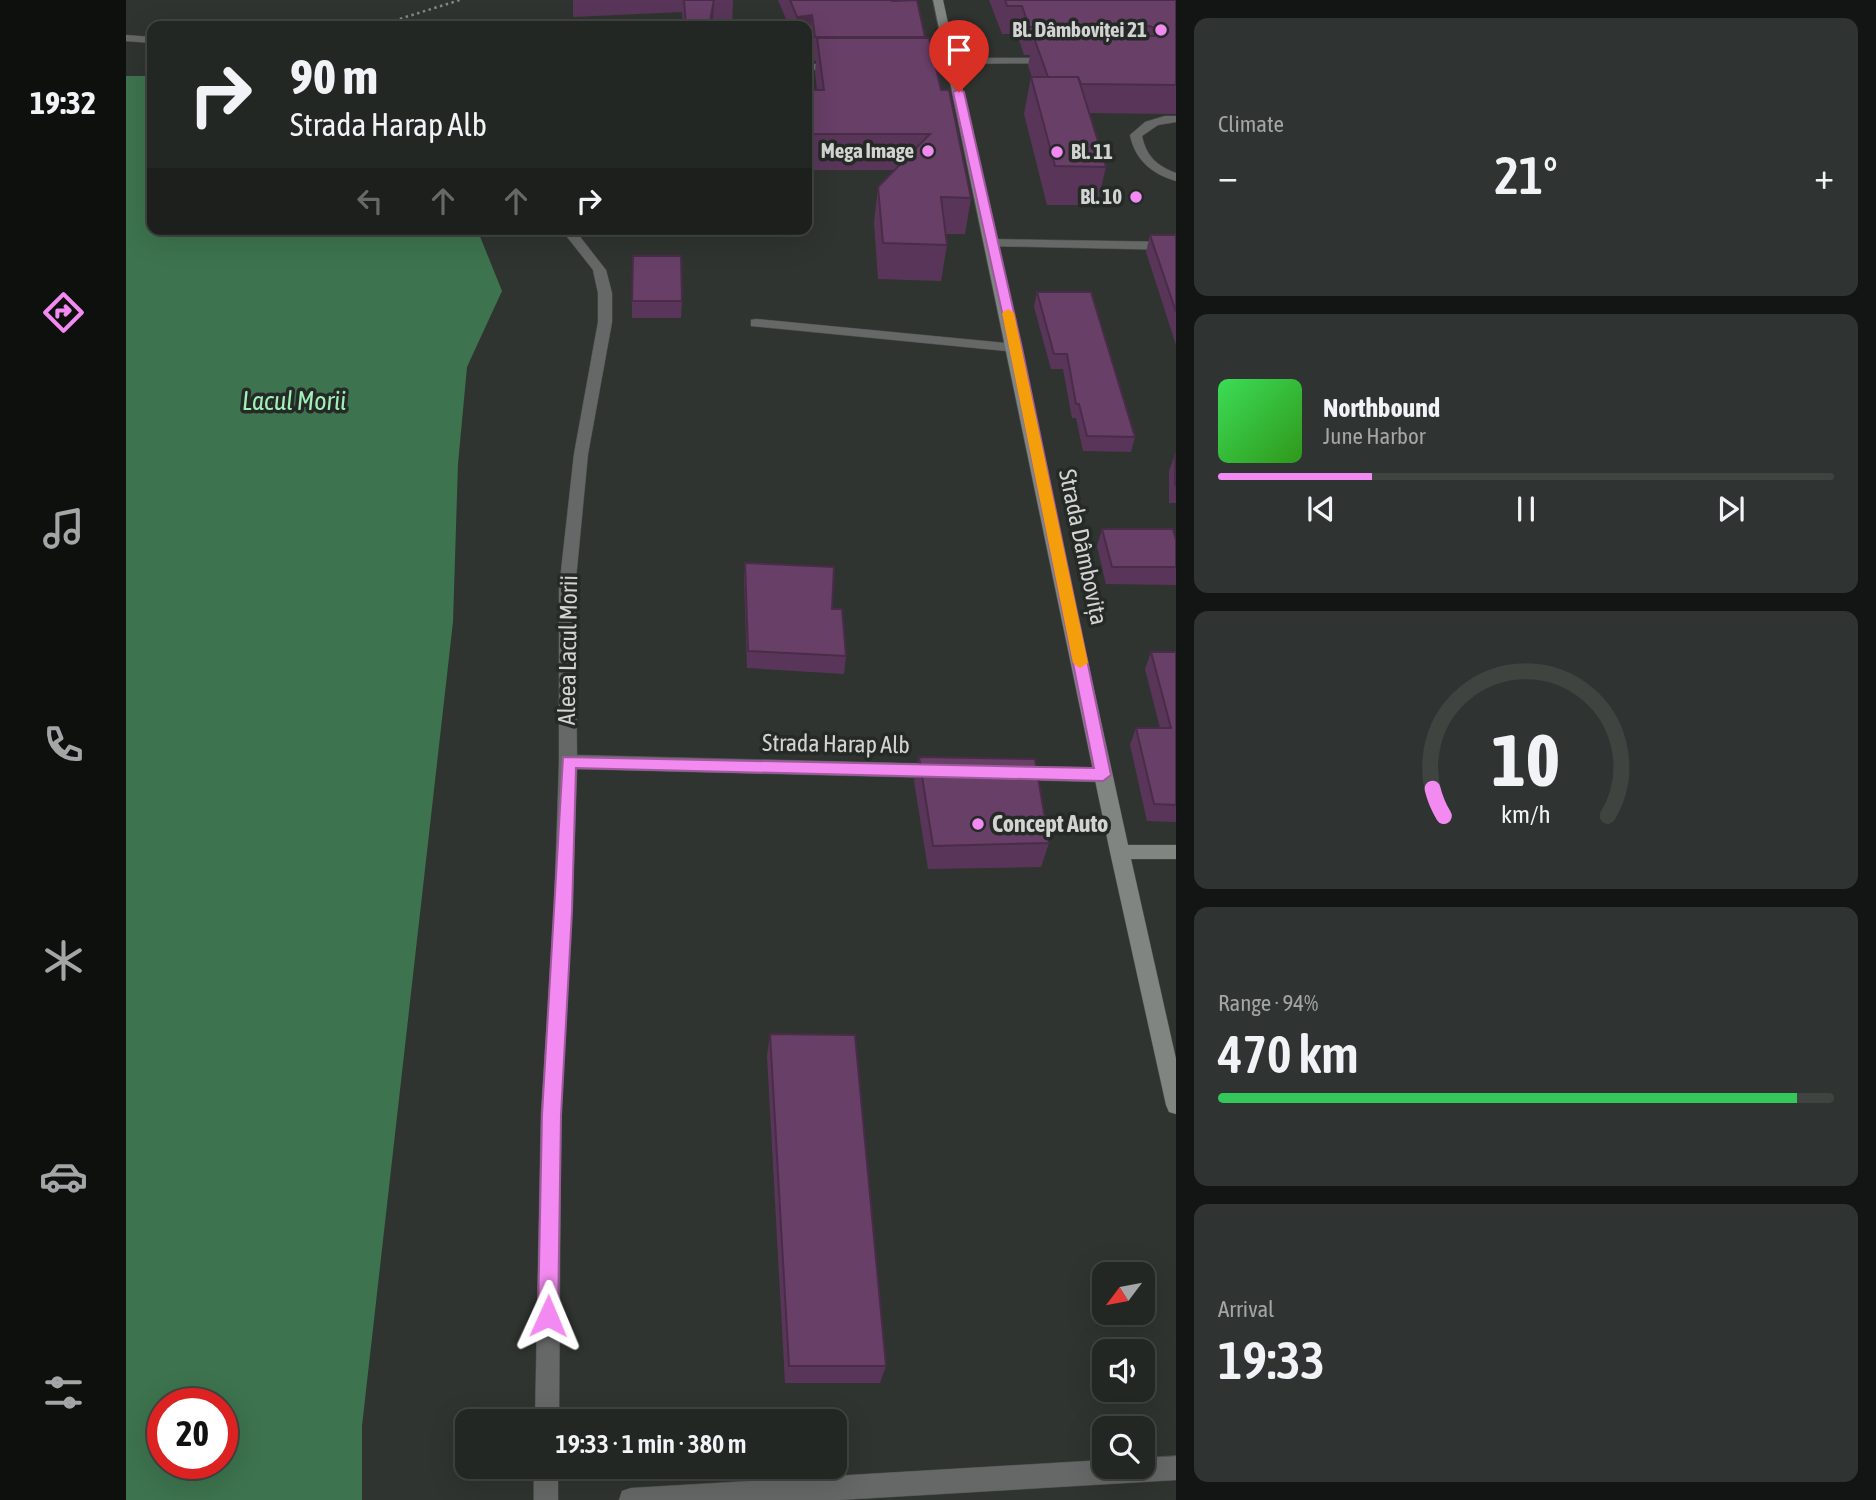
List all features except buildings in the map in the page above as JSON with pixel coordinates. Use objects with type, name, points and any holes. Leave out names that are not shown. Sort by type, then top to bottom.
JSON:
[{"type":"street","name":"Strada Dâmbovița","points":[[938,0],[948,64],[1016,348],[1119,852],[1176,1105]]},
{"type":"street","points":[[126,38],[147,40]]},
{"type":"street","points":[[948,64],[1066,61]]},
{"type":"street","points":[[812,67],[847,67]]},
{"type":"street","points":[[1176,119],[1165,119],[1145,126],[1136,135],[1138,148],[1148,164],[1176,177]]},
{"type":"street","name":"Aleea Lacul Morii","points":[[547,1409],[551,1115],[563,911],[568,762],[567,589],[581,454],[599,367],[605,322],[605,293],[599,270],[572,235]]},
{"type":"street","points":[[992,243],[1176,246]]},
{"type":"street","points":[[756,323],[1016,348]]},
{"type":"street","name":"Strada Harap Alb","points":[[568,762],[952,771]]},
{"type":"street","points":[[994,772],[1103,775]]},
{"type":"street","points":[[1119,852],[1176,852]]},
{"type":"street","points":[[631,1500],[1176,1468]]},
{"type":"street","points":[[546,1479],[546,1500]]},
{"type":"path","points":[[393,21],[460,0]]},
{"type":"water","name":"Lacul Morii","points":[[126,76],[147,76],[147,235],[479,235],[502,291],[467,367],[458,464],[453,622],[362,1426],[362,1500],[126,1500]]},
{"type":"slow traffic","points":[[1008,313],[1080,663]]},
{"type":"place","name":"Bl. Dâmboviței 21","points":[[1161,30]]},
{"type":"place","name":"Mega Image","points":[[928,151]]},
{"type":"place","name":"Bl. 11","points":[[1057,152]]},
{"type":"place","name":"Bl. 10","points":[[1136,197]]},
{"type":"place","name":"Concept Auto","points":[[978,824]]},
{"type":"route","points":[[548,1316],[551,1115],[563,911],[568,762],[1103,775],[1016,348],[959,92]]}]
